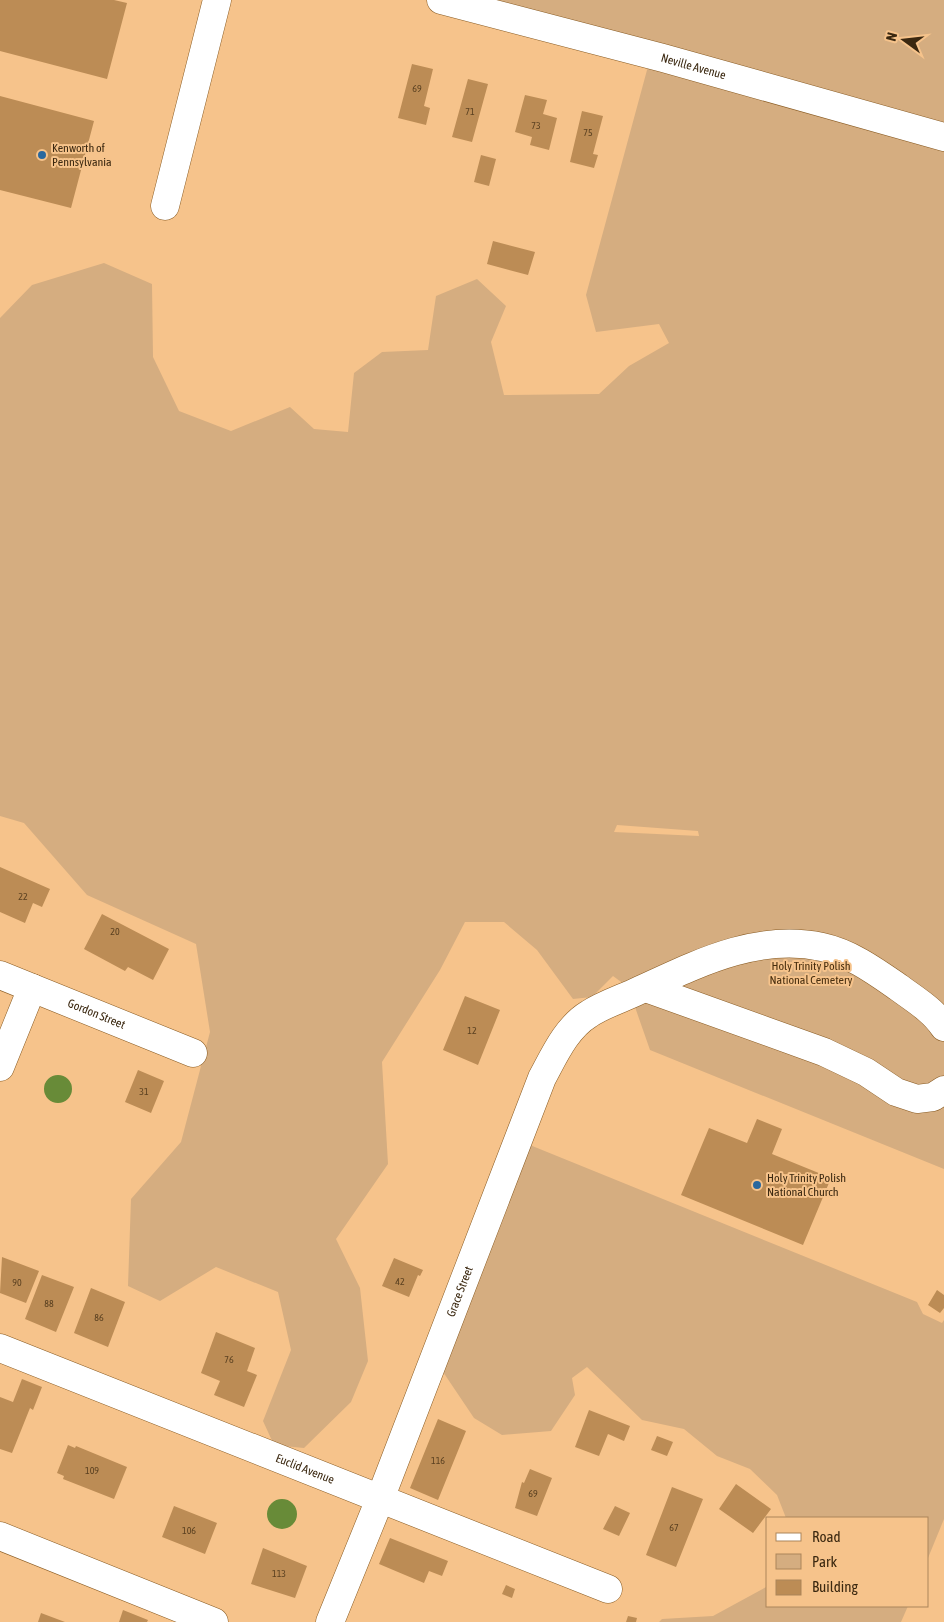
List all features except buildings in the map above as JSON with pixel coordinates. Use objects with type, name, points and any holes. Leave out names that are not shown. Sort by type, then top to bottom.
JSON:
[{"type":"street","points":[[165,206],[217,0]]},
{"type":"street","name":"Neville Avenue","points":[[441,0],[654,56],[944,137]]},
{"type":"street","name":"Grace Street","points":[[330,1622],[380,1499],[542,1078],[564,1039],[588,1015],[707,960],[774,943],[814,946],[839,952],[874,970],[920,1003],[939,1019],[944,1027]]},
{"type":"street","name":"Gordon Street","points":[[0,975],[193,1053]]},
{"type":"street","points":[[0,1067],[32,988]]},
{"type":"street","points":[[638,991],[824,1052],[866,1072],[896,1092],[917,1099],[933,1097],[944,1090]]},
{"type":"street","name":"Euclid Avenue","points":[[0,1348],[608,1589]]},
{"type":"street","points":[[0,1536],[214,1622]]},
{"type":"green space","points":[[446,0],[944,0],[944,133]]},
{"type":"green space","name":"Holy Trinity Polish National Cemetery","points":[[650,59],[944,143],[944,1169],[650,1050],[628,987],[613,976],[592,997],[573,999],[537,950],[504,922],[465,922],[440,970],[382,1062],[388,1164],[336,1239],[360,1288],[368,1361],[351,1402],[304,1448],[274,1445],[263,1421],[291,1350],[278,1292],[216,1267],[160,1301],[128,1286],[131,1199],[181,1142],[210,1032],[196,944],[87,895],[24,823],[0,816],[0,318],[32,285],[104,263],[152,284],[153,357],[179,411],[231,431],[290,407],[314,429],[348,432],[354,373],[382,352],[428,350],[436,296],[477,279],[506,306],[491,342],[504,395],[599,394],[629,366],[669,343],[659,324],[596,332],[586,295]],"holes":[[[617,825],[698,831],[699,836],[614,832]]]},
{"type":"green space","points":[[520,1141],[917,1302],[923,1314],[942,1323],[944,1320],[944,1519],[929,1556],[929,1517],[786,1517],[777,1495],[750,1469],[717,1456],[684,1429],[642,1420],[587,1367],[572,1378],[575,1395],[551,1431],[502,1435],[474,1418],[435,1360]]},
{"type":"green space","points":[[766,1587],[766,1607],[908,1607],[901,1622],[659,1622],[662,1619],[713,1616]]},
{"type":"shaded area","points":[[58,1075],[68,1079],[72,1089],[68,1099],[58,1103],[48,1099],[44,1089],[48,1079]]},
{"type":"shaded area","points":[[282,1499],[292,1504],[297,1514],[292,1524],[282,1529],[272,1524],[267,1514],[272,1504]]},
{"type":"place","name":"Kenworth of Pennsylvania","points":[[42,155]]},
{"type":"place","name":"Holy Trinity Polish National Church","points":[[757,1185]]}]
